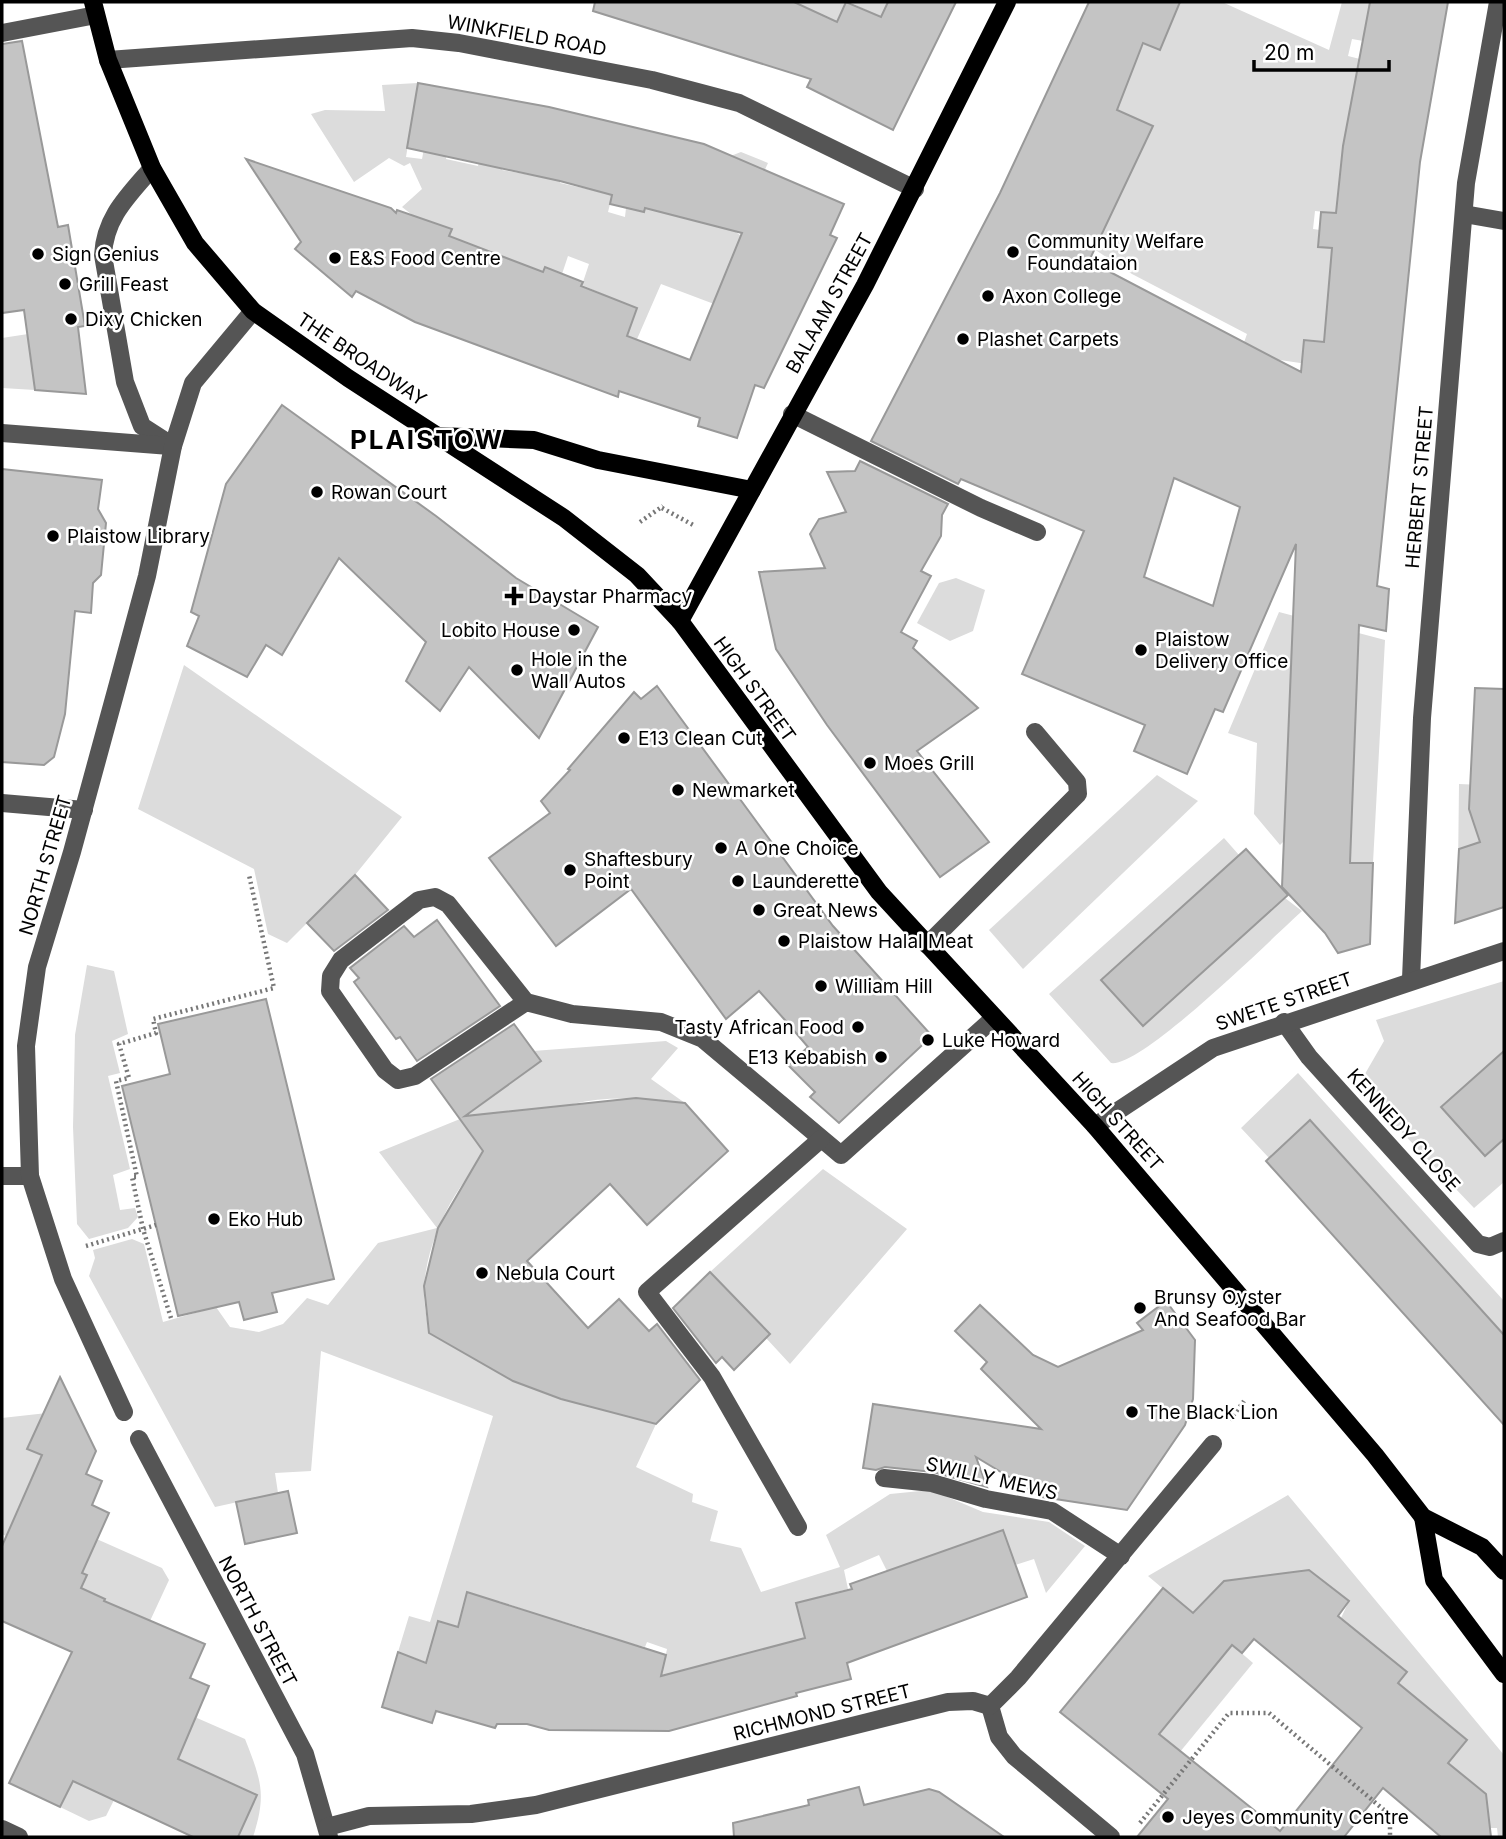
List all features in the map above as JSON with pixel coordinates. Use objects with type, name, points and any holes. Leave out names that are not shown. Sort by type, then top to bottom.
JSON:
[{"type":"main road","name":"BALAAM STREET","points":[[680,621],[915,189],[1007,2]]},
{"type":"main road","points":[[94,8],[108,60],[152,168],[195,243],[253,311]]},
{"type":"main road","name":"THE BROADWAY","points":[[253,311],[348,378],[594,539],[637,575],[680,621]]},
{"type":"main road","points":[[440,436],[534,440],[598,460],[752,490]]},
{"type":"main road","name":"HIGH STREET","points":[[680,621],[857,865],[927,945],[1095,1125],[1375,1455],[1423,1517],[1482,1547],[1504,1571]]},
{"type":"main road","name":"HIGH STREET","points":[[1423,1517],[1434,1580],[1504,1675]]},
{"type":"street","name":"HERBERT STREET","points":[[1411,979],[1422,718],[1466,183],[1498,2]]},
{"type":"street","points":[[2,33],[94,8]]},
{"type":"street","name":"WINKFIELD ROAD","points":[[108,60],[412,38],[459,43],[652,80],[739,103],[915,189]]},
{"type":"street","points":[[152,168],[114,212],[104,236],[103,255],[125,382],[142,426],[173,446]]},
{"type":"street","points":[[1464,214],[1504,221]]},
{"type":"street","name":"NORTH STREET","points":[[124,1412],[55,1255],[30,1176],[26,1046],[37,967],[84,810],[147,576],[173,446],[193,383],[253,311]]},
{"type":"street","points":[[792,414],[981,508],[1037,532]]},
{"type":"street","points":[[2,433],[173,446]]},
{"type":"street","points":[[927,945],[1078,794],[1077,782],[1035,732]]},
{"type":"street","points":[[2,803],[84,810]]},
{"type":"street","points":[[526,1002],[415,1076],[398,1080],[385,1070],[330,991],[331,976],[341,960],[419,900],[435,897],[448,904],[526,1002],[572,1014],[661,1022],[703,1039],[841,1155],[994,1018]]},
{"type":"street","name":"SWETE STREET","points":[[1095,1125],[1213,1048],[1411,979],[1504,951]]},
{"type":"street","name":"KENNEDY CLOSE","points":[[1284,1022],[1309,1057],[1478,1244],[1490,1247],[1504,1241]]},
{"type":"street","points":[[798,1527],[712,1377],[647,1292],[821,1139]]},
{"type":"street","points":[[2,1176],[30,1176]]},
{"type":"street","name":"NORTH STREET","points":[[139,1439],[305,1754],[328,1832]]},
{"type":"street","points":[[1111,1837],[1014,1756],[999,1737],[990,1706],[1018,1678],[1213,1444]]},
{"type":"street","name":"SWILLY MEWS","points":[[884,1478],[932,1483],[986,1499],[1052,1511],[1121,1556]]},
{"type":"street","name":"RICHMOND STREET","points":[[328,1832],[369,1816],[471,1814],[536,1805],[948,1702],[973,1700],[990,1706]]},
{"type":"street","points":[[2,1829],[19,1837]]},
{"type":"path","points":[[640,522],[662,508],[668,500]]},
{"type":"path","points":[[662,508],[700,528]]},
{"type":"path","points":[[171,1318],[143,1229],[132,1177],[137,1177],[116,1082],[129,1078],[119,1044],[156,1033],[153,1019],[274,988],[249,875]]},
{"type":"path","points":[[55,1255],[156,1225]]},
{"type":"path","points":[[1137,1827],[1229,1713],[1269,1713],[1390,1815],[1390,1837]]},
{"type":"shaded area","points":[[791,2],[846,2],[837,22],[779,37]]},
{"type":"shaded area","points":[[849,2],[888,2],[881,17]]},
{"type":"shaded area","points":[[1180,2],[1222,2],[1329,50],[1342,2],[1370,2],[1366,23],[1386,45],[1352,39],[1348,56],[1360,59],[1343,146],[1339,191],[1362,216],[1315,211],[1313,229],[1320,230],[1319,247],[1358,251],[1326,322],[1324,342],[1304,340],[1302,357],[1347,370],[1266,358],[1242,348],[1247,334],[1132,274],[1050,220],[1134,167],[1152,126],[1105,105],[1144,44],[1160,49]]},
{"type":"shaded area","points":[[418,83],[406,157],[422,159],[426,138],[449,142],[446,159],[478,166],[482,149],[504,153],[502,170],[536,176],[540,161],[564,166],[560,183],[592,190],[597,172],[617,176],[608,212],[625,217],[626,208],[644,212],[650,187],[741,152],[768,163],[736,232],[741,236],[714,304],[661,284],[634,346],[625,343],[637,309],[582,285],[589,264],[568,256],[562,274],[545,268],[530,307],[447,240],[452,229],[420,221],[402,207],[422,189],[410,163],[404,166],[389,158],[354,182],[311,114],[325,110],[385,111],[382,85]]},
{"type":"shaded area","points":[[28,334],[35,390],[2,388],[2,338]]},
{"type":"shaded area","points":[[956,578],[985,590],[973,631],[950,641],[917,623],[939,583]]},
{"type":"shaded area","points":[[1279,612],[1385,640],[1373,863],[1350,863],[1358,652],[1292,649],[1284,841],[1280,845],[1254,814],[1257,743],[1228,733]]},
{"type":"shaded area","points":[[184,665],[402,817],[355,875],[287,943],[268,934],[254,869],[138,809]]},
{"type":"shaded area","points":[[1157,775],[1198,801],[1023,969],[989,930]]},
{"type":"shaded area","points":[[1459,784],[1504,786],[1504,851],[1477,834],[1480,842],[1468,867],[1458,870]]},
{"type":"shaded area","points":[[1224,838],[1239,855],[1102,979],[1143,1026],[1285,898],[1302,911],[1177,1024],[1127,1059],[1111,1063],[1049,994]]},
{"type":"shaded area","points":[[87,965],[114,971],[128,1034],[112,1041],[120,1073],[108,1076],[130,1169],[113,1175],[120,1210],[135,1208],[138,1217],[128,1228],[89,1239],[77,1224],[73,1127],[75,1035]]},
{"type":"shaded area","points":[[1504,981],[1504,1051],[1442,1107],[1485,1156],[1504,1139],[1504,1182],[1474,1208],[1358,1086],[1384,1041],[1376,1020]]},
{"type":"shaded area","points":[[666,1041],[678,1048],[651,1079],[685,1103],[615,1099],[573,1104],[544,1114],[517,1129],[471,1172],[439,1226],[429,1255],[424,1291],[429,1333],[513,1381],[561,1399],[656,1424],[636,1467],[693,1494],[692,1502],[718,1511],[710,1541],[741,1548],[761,1592],[840,1567],[826,1535],[890,1494],[931,1490],[983,1512],[1049,1522],[1085,1546],[1046,1593],[1034,1559],[1015,1565],[1002,1530],[887,1571],[879,1555],[844,1570],[848,1589],[796,1603],[805,1638],[661,1677],[667,1649],[647,1642],[645,1647],[624,1642],[614,1672],[585,1641],[588,1629],[561,1621],[553,1644],[523,1632],[528,1611],[499,1601],[488,1637],[491,1600],[468,1592],[458,1627],[438,1621],[426,1662],[398,1652],[409,1616],[430,1622],[493,1416],[321,1351],[311,1471],[275,1473],[278,1493],[215,1507],[89,1276],[95,1258],[93,1250],[132,1239],[144,1244],[163,1322],[216,1307],[230,1327],[259,1332],[283,1324],[307,1298],[328,1305],[378,1243],[437,1228],[379,1152],[460,1119],[540,1061],[533,1051]]},
{"type":"shaded area","points":[[1298,1073],[1504,1301],[1504,1335],[1311,1120],[1269,1158],[1241,1128]]},
{"type":"shaded area","points":[[823,1169],[907,1229],[790,1364],[766,1338],[769,1334],[710,1272]]},
{"type":"shaded area","points":[[74,1410],[39,1423],[27,1448],[42,1455],[38,1513],[162,1568],[169,1580],[150,1621],[140,1686],[198,1712],[197,1718],[245,1739],[258,1777],[261,1798],[253,1837],[238,1837],[256,1795],[160,1751],[133,1810],[114,1800],[106,1816],[89,1821],[60,1807],[73,1781],[79,1784],[91,1761],[75,1665],[105,1599],[81,1588],[87,1575],[2,1534],[2,1418]]},
{"type":"shaded area","points":[[1288,1495],[1504,1755],[1504,1837],[1498,1837],[1497,1828],[1490,1828],[1486,1794],[1448,1763],[1467,1739],[1398,1683],[1407,1672],[1341,1618],[1349,1601],[1309,1570],[1224,1581],[1193,1614],[1148,1576]]},
{"type":"shaded area","points":[[1232,1645],[1253,1663],[1152,1786],[1130,1768]]},
{"type":"building","points":[[595,2],[794,2],[837,22],[846,2],[881,17],[888,2],[956,2],[893,130],[807,87],[811,79],[593,11]]},
{"type":"building","points":[[1089,2],[1180,2],[1160,50],[1143,43],[1117,110],[1153,126],[1089,261],[1301,372],[1304,340],[1324,342],[1332,248],[1318,247],[1321,212],[1336,213],[1343,146],[1370,2],[1448,2],[1420,162],[1377,586],[1389,589],[1386,631],[1359,625],[1350,863],[1373,863],[1370,944],[1338,953],[1325,933],[1282,887],[1296,544],[1223,712],[1215,709],[1187,774],[1134,751],[1145,725],[1022,674],[1084,531],[961,479],[958,484],[871,441],[1000,193]],"holes":[[[1174,478],[1240,507],[1213,606],[1144,577]]]},
{"type":"building","points":[[22,41],[58,227],[68,225],[85,326],[78,327],[86,394],[35,390],[24,310],[2,313],[2,44]]},
{"type":"building","points":[[418,83],[549,107],[704,144],[844,204],[830,235],[837,238],[764,388],[755,385],[737,438],[698,426],[700,418],[619,391],[618,397],[415,322],[356,291],[352,297],[295,249],[301,242],[246,159],[391,208],[396,213],[397,210],[452,229],[449,236],[543,272],[545,267],[583,282],[581,286],[637,308],[627,336],[690,360],[742,233],[645,208],[644,212],[610,204],[612,195],[560,181],[407,148]]},
{"type":"building","points":[[282,405],[436,516],[516,578],[598,627],[539,738],[469,667],[440,711],[406,681],[426,642],[339,558],[282,655],[266,645],[247,677],[187,646],[199,616],[191,612],[226,484]]},
{"type":"building","points":[[860,461],[948,504],[942,515],[941,536],[921,571],[931,576],[901,632],[917,641],[913,648],[978,708],[917,751],[989,842],[940,877],[827,725],[776,649],[759,572],[825,568],[810,534],[819,519],[846,512],[827,472],[855,471]]},
{"type":"building","points":[[2,469],[102,480],[98,509],[106,523],[101,575],[93,583],[91,613],[75,611],[65,714],[54,757],[44,765],[2,762]]},
{"type":"building","points":[[657,686],[833,926],[932,1036],[839,1123],[810,1097],[815,1092],[788,1065],[808,1047],[784,1019],[759,991],[726,1019],[631,889],[556,946],[489,858],[550,813],[541,801],[634,692],[641,699]]},
{"type":"building","points":[[1475,688],[1504,689],[1504,907],[1455,923],[1459,849],[1480,842],[1469,809]]},
{"type":"building","points":[[1246,849],[1288,895],[1143,1026],[1101,980]]},
{"type":"building","points":[[355,875],[388,910],[334,951],[307,923]]},
{"type":"building","points":[[437,920],[500,1006],[417,1061],[400,1037],[396,1039],[354,982],[359,978],[350,968],[404,926],[414,937]]},
{"type":"building","points":[[266,999],[334,1279],[272,1293],[277,1312],[244,1320],[239,1302],[178,1316],[122,1086],[170,1074],[158,1024]]},
{"type":"building","name":"Nebula Court","points":[[514,1024],[541,1061],[465,1116],[636,1098],[685,1103],[728,1151],[647,1225],[610,1184],[527,1261],[588,1328],[619,1299],[649,1331],[657,1324],[700,1380],[656,1424],[561,1399],[513,1381],[429,1333],[424,1286],[438,1228],[483,1151],[431,1079]]},
{"type":"building","points":[[1504,1051],[1504,1139],[1485,1156],[1441,1107]]},
{"type":"building","points":[[1310,1120],[1504,1335],[1504,1425],[1266,1161]]},
{"type":"building","points":[[710,1272],[770,1334],[734,1370],[722,1357],[716,1363],[673,1308]]},
{"type":"building","name":"The Black Lion","points":[[1166,1301],[1195,1340],[1193,1399],[1185,1425],[1127,1510],[1042,1497],[976,1457],[987,1487],[933,1472],[885,1467],[876,1470],[863,1468],[873,1404],[1041,1429],[981,1369],[987,1362],[955,1331],[980,1305],[1033,1355],[1058,1367],[1143,1330],[1137,1323]]},
{"type":"building","points":[[60,1377],[96,1451],[86,1474],[102,1481],[92,1505],[109,1513],[82,1573],[87,1575],[81,1588],[105,1599],[104,1601],[205,1644],[190,1678],[209,1686],[178,1759],[257,1795],[238,1837],[193,1837],[73,1781],[60,1807],[9,1783],[72,1652],[2,1621],[2,1546],[42,1455],[27,1449]]},
{"type":"building","points":[[288,1491],[297,1533],[245,1544],[236,1502]]},
{"type":"building","points":[[1003,1530],[1027,1597],[847,1663],[851,1679],[796,1693],[797,1696],[669,1731],[549,1730],[527,1724],[497,1724],[495,1728],[436,1711],[432,1723],[382,1707],[398,1652],[426,1663],[438,1621],[458,1627],[467,1592],[666,1655],[661,1676],[805,1638],[796,1603],[852,1589],[850,1584]]},
{"type":"building","points":[[1309,1570],[1349,1601],[1338,1616],[1407,1672],[1398,1683],[1467,1740],[1448,1763],[1486,1794],[1491,1837],[1441,1837],[1383,1788],[1344,1837],[1137,1837],[1168,1799],[1060,1712],[1163,1588],[1193,1613],[1224,1581]],"holes":[[[1254,1639],[1362,1728],[1280,1831],[1159,1734],[1232,1645],[1242,1653]]]},
{"type":"building","points":[[859,1787],[864,1805],[929,1789],[939,1792],[1004,1837],[734,1837],[733,1823],[809,1805],[808,1800]]},
{"type":"place","name":"Community Welfare Foundataion","points":[[1013,252]]},
{"type":"place","name":"Sign Genius","points":[[38,254]]},
{"type":"place","name":"E&S Food Centre","points":[[335,258]]},
{"type":"place","name":"Grill Feast","points":[[65,284]]},
{"type":"place","name":"Axon College","points":[[988,296]]},
{"type":"place","name":"Dixy Chicken","points":[[71,319]]},
{"type":"place","name":"Plashet Carpets","points":[[963,339]]},
{"type":"place","name":"Rowan Court","points":[[317,492]]},
{"type":"place","name":"Plaistow Library","points":[[53,536]]},
{"type":"place","name":"Daystar Pharmacy","points":[[514,596]]},
{"type":"place","name":"Lobito House","points":[[574,630]]},
{"type":"place","name":"Plaistow Delivery Office","points":[[1141,650]]},
{"type":"place","name":"Hole in the Wall Autos","points":[[517,670]]},
{"type":"place","name":"E13 Clean Cut","points":[[624,738]]},
{"type":"place","name":"Moes Grill","points":[[870,763]]},
{"type":"place","name":"Newmarket","points":[[678,790]]},
{"type":"place","name":"A One Choice","points":[[721,848]]},
{"type":"place","name":"Shaftesbury Point","points":[[570,870]]},
{"type":"place","name":"Launderette","points":[[738,881]]},
{"type":"place","name":"Great News","points":[[759,910]]},
{"type":"place","name":"Plaistow Halal Meat","points":[[784,941]]},
{"type":"place","name":"William Hill","points":[[821,986]]},
{"type":"place","name":"Tasty African Food","points":[[858,1027]]},
{"type":"place","name":"Luke Howard","points":[[928,1040]]},
{"type":"place","name":"E13 Kebabish","points":[[881,1057]]},
{"type":"place","name":"Eko Hub","points":[[214,1219]]},
{"type":"place","name":"Nebula Court","points":[[482,1273]]},
{"type":"place","name":"Brunsy Oyster And Seafood Bar","points":[[1140,1308]]},
{"type":"place","name":"The Black Lion","points":[[1132,1412]]},
{"type":"place","name":"Jeyes Community Centre","points":[[1168,1817]]},
{"type":"district","name":"PLAISTOW","points":[[427,440]]}]
